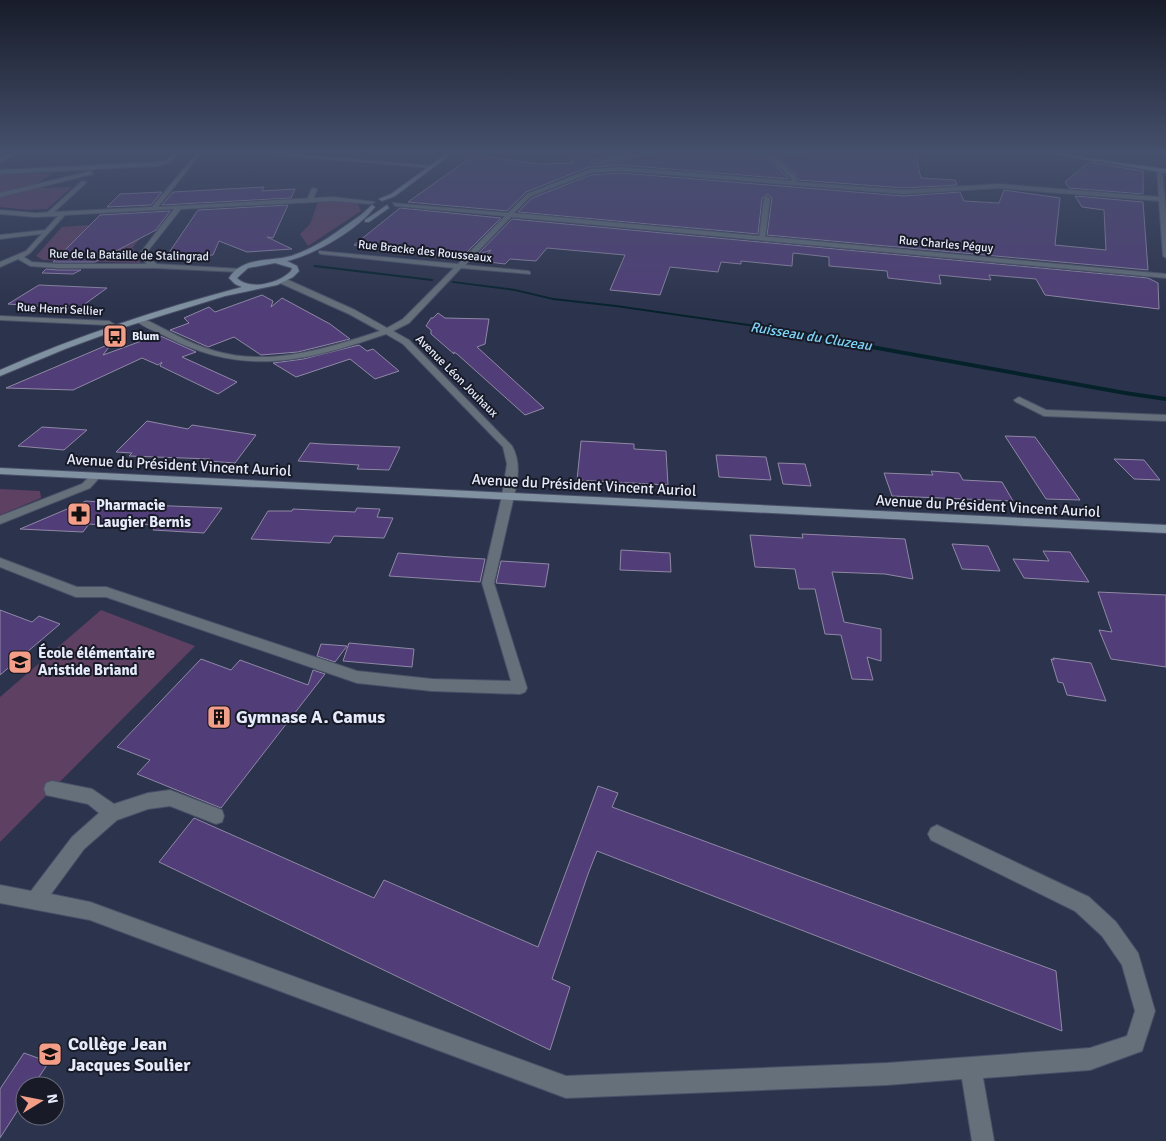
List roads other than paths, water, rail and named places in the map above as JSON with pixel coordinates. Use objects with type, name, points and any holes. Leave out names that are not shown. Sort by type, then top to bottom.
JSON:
[{"type":"main road","points":[[235,281],[233,278],[239,270],[255,264],[296,258],[317,248],[366,214],[371,205]]},
{"type":"main road","points":[[378,205],[387,207]]},
{"type":"main road","points":[[0,373],[139,320],[221,294],[283,281],[305,262],[390,205]]},
{"type":"main road","points":[[275,261],[291,264],[295,267],[295,271]]},
{"type":"main road","points":[[235,281],[255,286]]},
{"type":"main road","points":[[221,294],[235,281]]},
{"type":"main road","name":"Avenue du Président Vincent Auriol","points":[[0,471],[1166,529]]},
{"type":"street","points":[[49,214],[59,205]]},
{"type":"street","points":[[0,212],[49,214],[213,205]]},
{"type":"street","name":"Rue Charles Péguy","points":[[426,205],[1166,276]]},
{"type":"street","points":[[139,320],[215,354],[255,361],[312,354],[399,326],[406,321],[518,205]]},
{"type":"street","points":[[762,238],[766,205]]},
{"type":"street","points":[[1162,205],[1166,256]]},
{"type":"street","points":[[155,266],[143,258],[144,252],[180,207]]},
{"type":"street","points":[[0,265],[28,252],[64,213]]},
{"type":"street","points":[[0,237],[46,232]]},
{"type":"street","name":"Rue Bracke des Rousseaux","points":[[321,252],[528,273]]},
{"type":"street","name":"Rue de la Bataille de Stalingrad","points":[[20,256],[30,264],[58,266],[155,266],[239,270]]},
{"type":"street","name":"Avenue Léon Jouhaux","points":[[0,562],[76,592],[106,592],[357,677],[432,685],[520,688],[488,583],[508,496],[513,463],[512,455],[507,446],[406,342],[352,312],[283,281]]},
{"type":"street","name":"Rue Henri Sellier","points":[[0,318],[109,323],[117,328]]},
{"type":"street","points":[[1019,400],[1044,413],[1166,418]]},
{"type":"street","points":[[0,520],[86,486],[96,476]]},
{"type":"street","points":[[52,789],[92,797],[112,813]]},
{"type":"street","points":[[35,901],[78,843],[112,813],[148,801],[170,798],[216,816]]},
{"type":"street","points":[[0,894],[90,911],[566,1087],[888,1074],[972,1068],[1090,1059],[1135,1044],[1145,1011],[1131,960],[1110,929],[1082,904],[936,834]]},
{"type":"street","points":[[972,1068],[983,1141]]},
{"type":"waterway","name":"Ruisseau du Cluzeau","points":[[315,266],[432,280]]},
{"type":"waterway","name":"Ruisseau du Cluzeau","points":[[454,282],[515,290],[553,299],[616,306],[810,334],[855,344],[1166,399]]},
{"type":"place","name":"Blum","points":[[115,336]]},
{"type":"place","name":"Pharmacie Laugier Bernis","points":[[79,514]]},
{"type":"place","name":"École élémentaire Aristide Briand","points":[[20,662]]},
{"type":"place","name":"Gymnase A. Camus","points":[[219,717]]},
{"type":"place","name":"Collège Jean Jacques Soulier","points":[[50,1054]]}]
